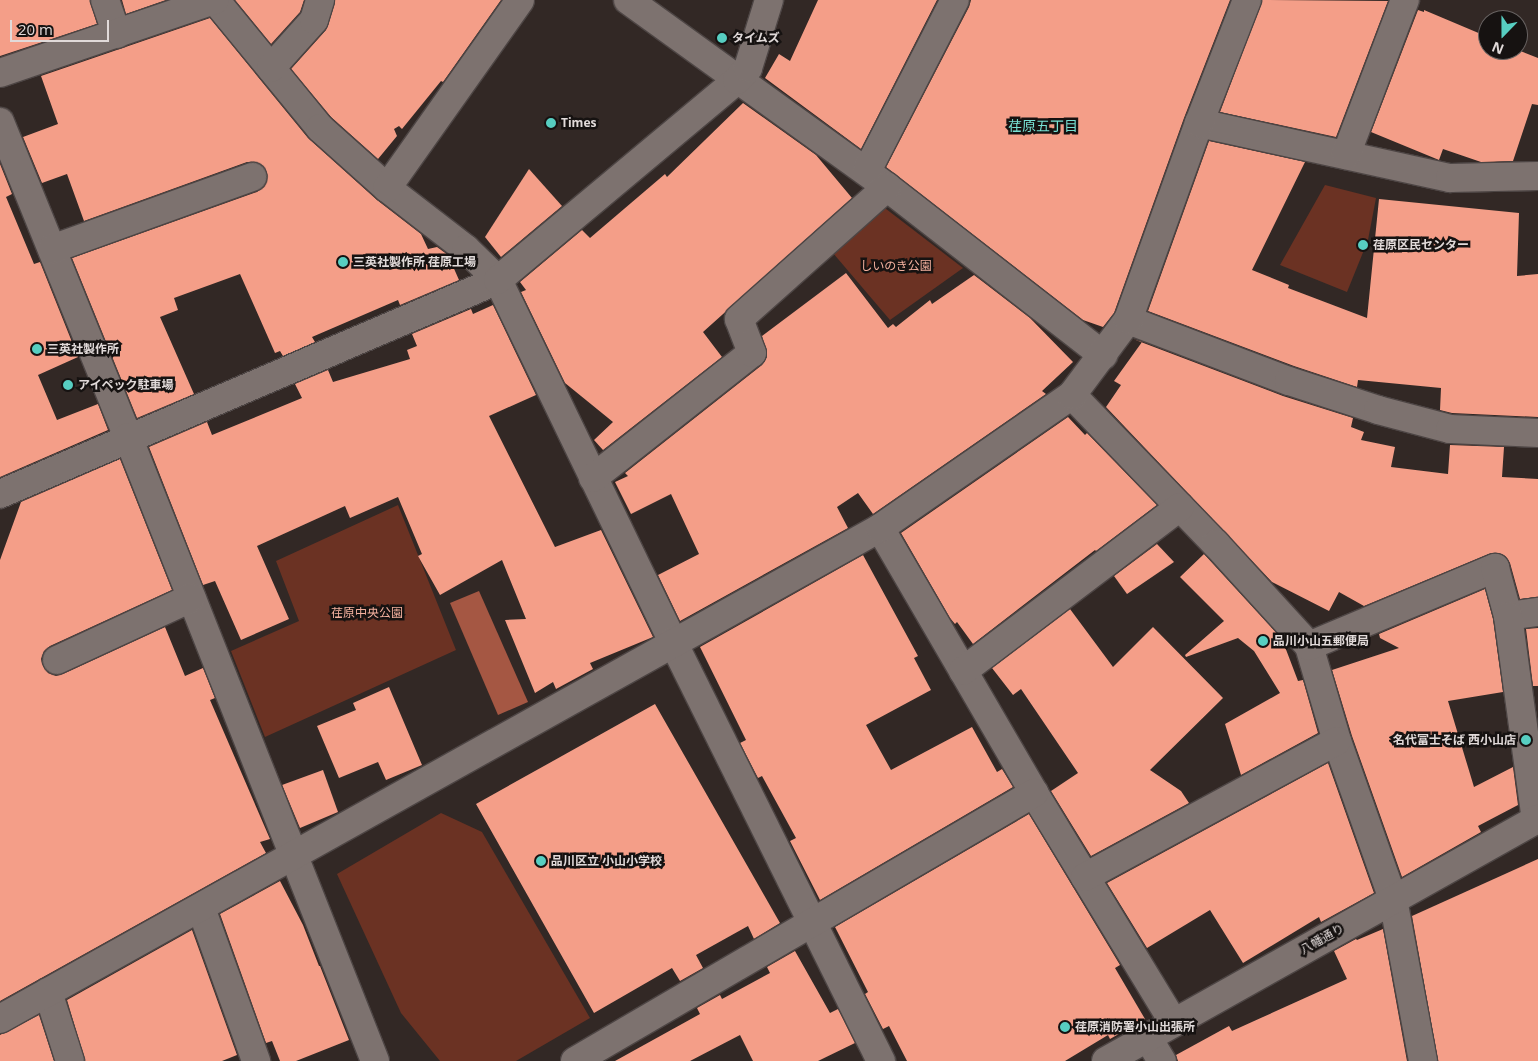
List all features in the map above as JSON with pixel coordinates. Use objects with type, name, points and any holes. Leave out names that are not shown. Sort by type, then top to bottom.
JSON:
[{"type":"street","points":[[105,0],[117,34]]},
{"type":"street","points":[[0,73],[215,0],[320,128],[387,188],[466,249],[498,280],[673,642],[881,1061]]},
{"type":"street","points":[[271,68],[314,20],[320,0]]},
{"type":"street","points":[[387,188],[520,0]]},
{"type":"street","points":[[628,0],[877,179],[1103,355]]},
{"type":"street","points":[[0,494],[128,437],[498,280],[737,80],[748,68],[769,0]]},
{"type":"street","points":[[593,478],[752,353],[739,319],[877,179],[955,0]]},
{"type":"street","points":[[0,1019],[294,857],[673,642],[880,528],[1072,395],[1128,320],[1200,123],[1248,0]]},
{"type":"street","points":[[1346,155],[1405,0]]},
{"type":"street","points":[[0,122],[128,437],[375,1061]]},
{"type":"street","points":[[1200,123],[1450,178],[1538,176]]},
{"type":"street","points":[[52,249],[252,178]]},
{"type":"street","points":[[1128,320],[1289,381],[1378,410],[1450,429],[1538,433]]},
{"type":"street","points":[[1072,395],[1180,507],[1308,646],[1337,741],[1393,899],[1423,1061]]},
{"type":"street","points":[[963,671],[1180,507]]},
{"type":"street","points":[[880,528],[1034,793],[1174,1023]]},
{"type":"street","points":[[1308,646],[1495,568],[1508,616],[1537,819]]},
{"type":"street","points":[[57,660],[192,598]]},
{"type":"street","points":[[1508,616],[1538,612]]},
{"type":"street","points":[[1085,876],[1337,741]]},
{"type":"street","points":[[574,1061],[814,923],[1034,793]]},
{"type":"street","name":"八幡通り","points":[[1106,1061],[1537,819]]},
{"type":"street","points":[[201,908],[256,1061]]},
{"type":"street","points":[[48,992],[70,1061]]},
{"type":"street","points":[[1148,1038],[1162,1061]]},
{"type":"green space","points":[[1325,185],[1376,198],[1368,240],[1347,292],[1280,265]]},
{"type":"green space","name":"しいのき公園","points":[[877,202],[963,268],[890,320],[827,246]]},
{"type":"green space","name":"荏原中央公園","points":[[398,505],[456,650],[265,737],[231,651],[299,621],[276,561]]},
{"type":"green space","points":[[441,813],[482,832],[590,1018],[516,1061],[440,1061],[401,1013],[337,874]]},
{"type":"shaded area","points":[[479,591],[528,702],[498,715],[450,603]]},
{"type":"building","points":[[0,0],[90,0],[97,24],[0,56]]},
{"type":"building","points":[[122,0],[166,0],[126,14]]},
{"type":"building","points":[[235,0],[304,0],[300,12],[271,44]]},
{"type":"building","points":[[335,0],[501,0],[443,82],[441,81],[402,129],[399,126],[394,129],[397,136],[378,159],[331,117],[291,69],[326,30]]},
{"type":"building","points":[[818,0],[937,0],[861,149],[765,78],[779,54],[790,61]]},
{"type":"building","points":[[971,0],[1230,0],[1184,118],[1114,313],[1103,327],[1083,320],[886,167]]},
{"type":"building","points":[[1262,0],[1388,1],[1336,137],[1220,112]]},
{"type":"building","points":[[1418,10],[1424,12],[1424,10],[1478,33],[1478,60],[1528,60],[1528,54],[1538,58],[1538,105],[1532,104],[1513,161],[1481,162],[1443,149],[1439,160],[1371,132]]},
{"type":"building","points":[[210,18],[308,138],[377,200],[421,234],[428,249],[437,247],[448,255],[459,280],[400,305],[398,300],[312,337],[315,342],[283,356],[280,351],[275,353],[240,274],[174,298],[178,310],[160,317],[194,394],[137,418],[72,258],[257,192],[264,187],[267,180],[266,171],[262,165],[255,162],[247,162],[84,221],[67,174],[42,183],[23,137],[58,124],[41,76]]},
{"type":"building","points":[[743,103],[816,155],[852,198],[703,332],[722,357],[603,450],[594,440],[613,422],[565,383],[521,292],[526,290],[520,282],[582,230],[590,238],[665,174],[667,177]]},
{"type":"building","points":[[1209,141],[1305,162],[1252,270],[1289,285],[1288,288],[1367,318],[1379,199],[1519,213],[1517,276],[1538,274],[1538,417],[1452,413],[1440,410],[1441,388],[1358,380],[1357,387],[1294,366],[1148,311]]},
{"type":"building","points":[[0,164],[12,194],[6,197],[34,264],[40,262],[78,357],[38,375],[57,420],[98,404],[108,430],[0,477]]},
{"type":"building","points":[[529,169],[562,206],[501,257],[485,237]]},
{"type":"building","points":[[846,273],[888,328],[893,324],[896,327],[930,300],[932,304],[974,275],[1030,318],[1073,362],[1042,391],[1046,394],[873,514],[858,493],[837,507],[848,528],[680,621],[658,575],[699,554],[671,494],[631,514],[615,482],[628,476],[625,473],[762,365],[767,357],[762,336]]},
{"type":"building","points":[[493,305],[536,395],[489,416],[555,547],[601,530],[653,637],[590,663],[593,669],[556,689],[553,682],[535,693],[505,620],[526,619],[502,560],[440,595],[418,556],[422,554],[398,497],[350,518],[345,506],[257,546],[289,619],[241,640],[215,581],[203,585],[149,447],[207,422],[212,435],[302,398],[295,384],[328,370],[333,382],[410,359],[407,350],[417,346],[412,334],[471,309],[473,314]]},
{"type":"building","points":[[1142,342],[1283,396],[1353,418],[1351,427],[1364,432],[1361,440],[1395,447],[1391,467],[1448,474],[1450,445],[1504,447],[1502,477],[1538,479],[1538,597],[1520,599],[1510,563],[1505,556],[1497,553],[1489,554],[1364,606],[1339,592],[1329,611],[1272,582],[1106,407],[1121,385],[1114,381]]},
{"type":"building","points":[[1068,417],[1085,435],[1087,433],[1157,505],[973,644],[957,622],[955,624],[950,618],[901,533]]},
{"type":"building","points":[[120,459],[172,590],[50,646],[44,651],[41,659],[43,666],[48,673],[56,676],[63,674],[165,627],[185,676],[203,668],[215,698],[210,700],[270,839],[260,842],[266,853],[0,1001],[0,560],[21,502]]},
{"type":"building","points":[[1157,544],[1174,562],[1127,594],[1114,576]]},
{"type":"building","points":[[1204,554],[1282,639],[1298,681],[1303,680],[1318,733],[1241,775],[1225,724],[1280,693],[1254,651],[1238,638],[1186,657],[1185,655],[1224,621],[1180,577]]},
{"type":"building","points":[[863,555],[918,656],[914,658],[931,690],[866,725],[891,770],[972,727],[997,772],[1002,769],[1013,787],[820,900],[790,841],[796,838],[762,776],[758,778],[740,743],[746,740],[700,647]]},
{"type":"building","points":[[1485,589],[1493,619],[1503,692],[1448,701],[1474,787],[1513,767],[1518,805],[1478,826],[1481,832],[1402,877],[1352,736],[1332,670],[1399,648],[1380,638],[1379,634]]},
{"type":"building","points":[[1070,609],[1113,667],[1153,627],[1223,698],[1150,770],[1181,791],[1189,803],[1091,856],[1051,791],[1078,773],[1021,689],[1013,695],[992,668]]},
{"type":"building","points":[[1538,628],[1538,686],[1533,686],[1526,629]]},
{"type":"building","points":[[389,687],[422,765],[386,780],[378,762],[339,778],[317,726],[356,710],[353,703]]},
{"type":"building","points":[[655,704],[780,923],[754,939],[748,926],[696,955],[703,968],[680,981],[672,968],[594,1013],[476,804]]},
{"type":"building","points":[[1328,763],[1374,893],[1321,922],[1319,917],[1243,963],[1210,910],[1147,948],[1107,883]]},
{"type":"building","points":[[323,770],[338,812],[300,828],[282,785]]},
{"type":"building","points":[[1029,814],[1120,965],[1115,968],[1145,1019],[1110,1039],[1108,1035],[1065,1061],[907,1061],[889,1026],[883,1029],[865,994],[868,992],[835,927]]},
{"type":"building","points":[[1538,859],[1538,1061],[1438,1061],[1412,916]]},
{"type":"building","points":[[280,881],[303,925],[349,1040],[296,1061],[280,1061],[272,1041],[266,1043],[220,914]]},
{"type":"building","points":[[1383,929],[1407,1061],[1178,1061],[1176,1055],[1229,1026],[1232,1031],[1347,979],[1334,951],[1356,939]]},
{"type":"building","points":[[192,930],[237,1055],[222,1061],[85,1061],[67,1000]]},
{"type":"building","points":[[795,951],[830,1013],[838,1009],[855,1043],[818,1061],[753,1061],[740,1035],[690,1061],[615,1061],[700,1014],[697,1008],[720,995],[722,999],[770,973],[767,967]]},
{"type":"building","points":[[39,1015],[54,1061],[0,1061],[0,1035]]},
{"type":"place","name":"タイムズ","points":[[722,38]]},
{"type":"place","name":"Times","points":[[551,123]]},
{"type":"place","name":"荏原区民センター","points":[[1363,245]]},
{"type":"place","name":"三英社製作所 荏原工場","points":[[343,262]]},
{"type":"place","name":"三英社製作所","points":[[37,349]]},
{"type":"place","name":"アイペック駐車場","points":[[68,385]]},
{"type":"place","name":"品川小山五郵便局","points":[[1263,641]]},
{"type":"place","name":"名代富士そば 西小山店","points":[[1526,740]]},
{"type":"place","name":"品川区立 小山小学校","points":[[541,861]]},
{"type":"place","name":"荏原消防署小山出張所","points":[[1065,1027]]},
{"type":"district","name":"荏原五丁目","points":[[1043,126]]}]
